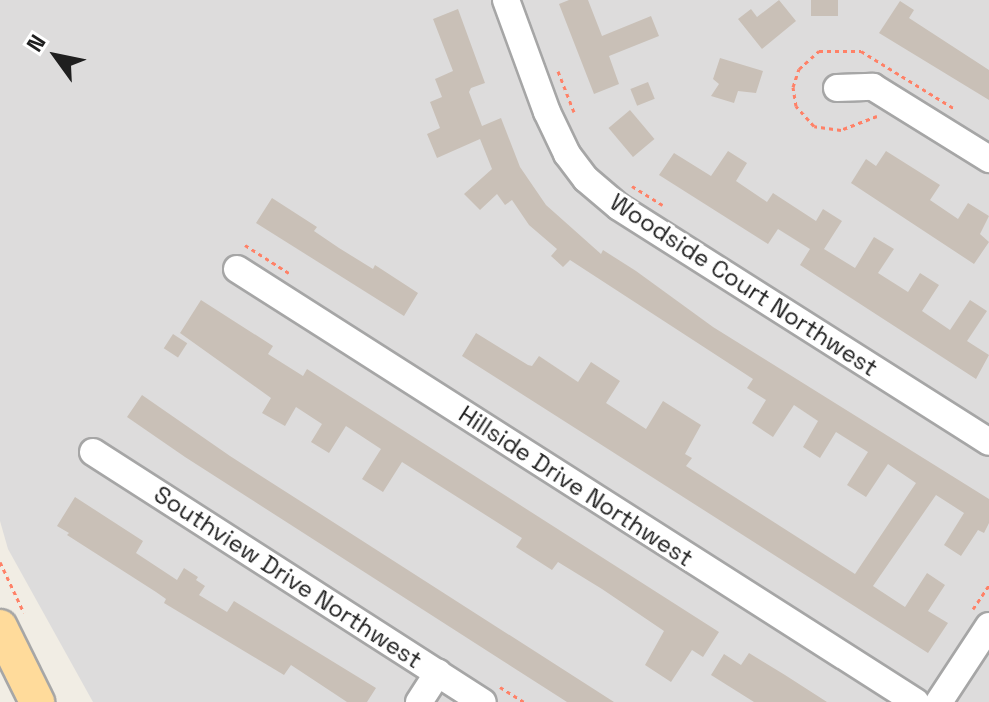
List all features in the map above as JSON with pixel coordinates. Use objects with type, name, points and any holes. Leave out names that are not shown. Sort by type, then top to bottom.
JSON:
[{"type":"main road","points":[[0,627],[37,702]]},
{"type":"street","name":"Woodside Court Northwest","points":[[506,0],[547,112],[567,154],[586,179],[619,207],[989,442]]},
{"type":"street","points":[[837,88],[873,87],[989,159]]},
{"type":"street","name":"Hillside Drive Northwest","points":[[237,269],[916,702]]},
{"type":"street","name":"Southview Drive Northwest","points":[[93,452],[483,702]]},
{"type":"street","points":[[939,702],[989,626]]},
{"type":"street","points":[[419,702],[438,673]]},
{"type":"path","points":[[557,67],[578,121]]},
{"type":"path","points":[[621,179],[674,213]]},
{"type":"shaded area","points":[[0,0],[989,0],[989,702],[93,702],[8,549],[0,521]]},
{"type":"building","points":[[569,0],[588,0],[602,36],[651,16],[659,36],[609,56],[619,84],[594,94],[559,4]]},
{"type":"building","points":[[779,0],[796,21],[762,49],[738,19],[751,9],[757,17]]},
{"type":"building","points":[[811,0],[838,0],[838,16],[811,16]]},
{"type":"building","points":[[900,1],[914,10],[909,18],[989,70],[989,100],[879,33]]},
{"type":"building","points":[[458,9],[485,83],[471,88],[469,92],[482,126],[501,118],[520,167],[546,205],[601,254],[603,250],[713,327],[989,499],[989,523],[984,533],[978,530],[961,556],[944,545],[964,513],[936,495],[873,586],[905,607],[927,573],[945,585],[928,611],[948,623],[928,653],[462,356],[476,333],[528,365],[532,366],[539,356],[578,382],[591,362],[620,381],[606,403],[646,429],[663,401],[701,425],[685,454],[692,458],[686,466],[855,574],[916,483],[888,464],[866,497],[847,485],[868,452],[836,432],[820,458],[803,447],[818,421],[794,405],[773,437],[752,423],[766,400],[747,388],[753,379],[570,260],[563,267],[551,256],[557,249],[529,225],[512,200],[505,205],[497,194],[480,210],[464,194],[492,169],[480,139],[437,158],[427,134],[440,128],[430,102],[442,97],[435,79],[453,71],[433,19]]},
{"type":"building","points":[[720,58],[763,71],[756,93],[738,91],[734,103],[711,96],[719,84],[713,79]]},
{"type":"building","points":[[648,82],[655,99],[637,106],[630,89]]},
{"type":"building","points":[[630,110],[654,139],[633,157],[609,128]]},
{"type":"building","points":[[728,151],[747,163],[736,181],[767,202],[773,193],[816,221],[823,209],[842,221],[824,249],[855,268],[874,237],[894,249],[878,273],[908,292],[920,273],[939,285],[922,311],[950,330],[970,300],[987,311],[967,341],[989,355],[976,379],[800,265],[810,249],[778,229],[768,244],[659,175],[674,153],[711,176]]},
{"type":"building","points":[[886,151],[940,185],[930,200],[958,219],[968,203],[989,216],[980,234],[989,242],[974,264],[851,183],[866,159],[876,166]]},
{"type":"building","points":[[272,198],[317,227],[314,231],[339,248],[373,269],[375,265],[418,293],[404,316],[256,223]]},
{"type":"building","points":[[201,300],[273,346],[268,354],[303,376],[307,369],[719,632],[703,657],[692,650],[671,682],[645,665],[664,631],[602,589],[558,562],[552,570],[516,547],[522,538],[402,462],[383,492],[362,479],[381,449],[346,426],[329,453],[311,442],[322,424],[296,407],[285,426],[262,413],[271,398],[180,333]]},
{"type":"building","points":[[173,334],[187,343],[178,358],[164,348]]},
{"type":"building","points":[[142,395],[230,456],[614,702],[567,702],[185,457],[127,417]]},
{"type":"building","points":[[75,497],[143,541],[136,553],[177,580],[184,568],[198,577],[196,580],[205,586],[199,595],[227,612],[234,601],[376,688],[367,702],[347,702],[291,665],[284,675],[164,603],[166,599],[67,535],[69,533],[57,526]]},
{"type":"building","points":[[749,653],[827,702],[754,702],[711,675],[724,654],[741,665]]}]
